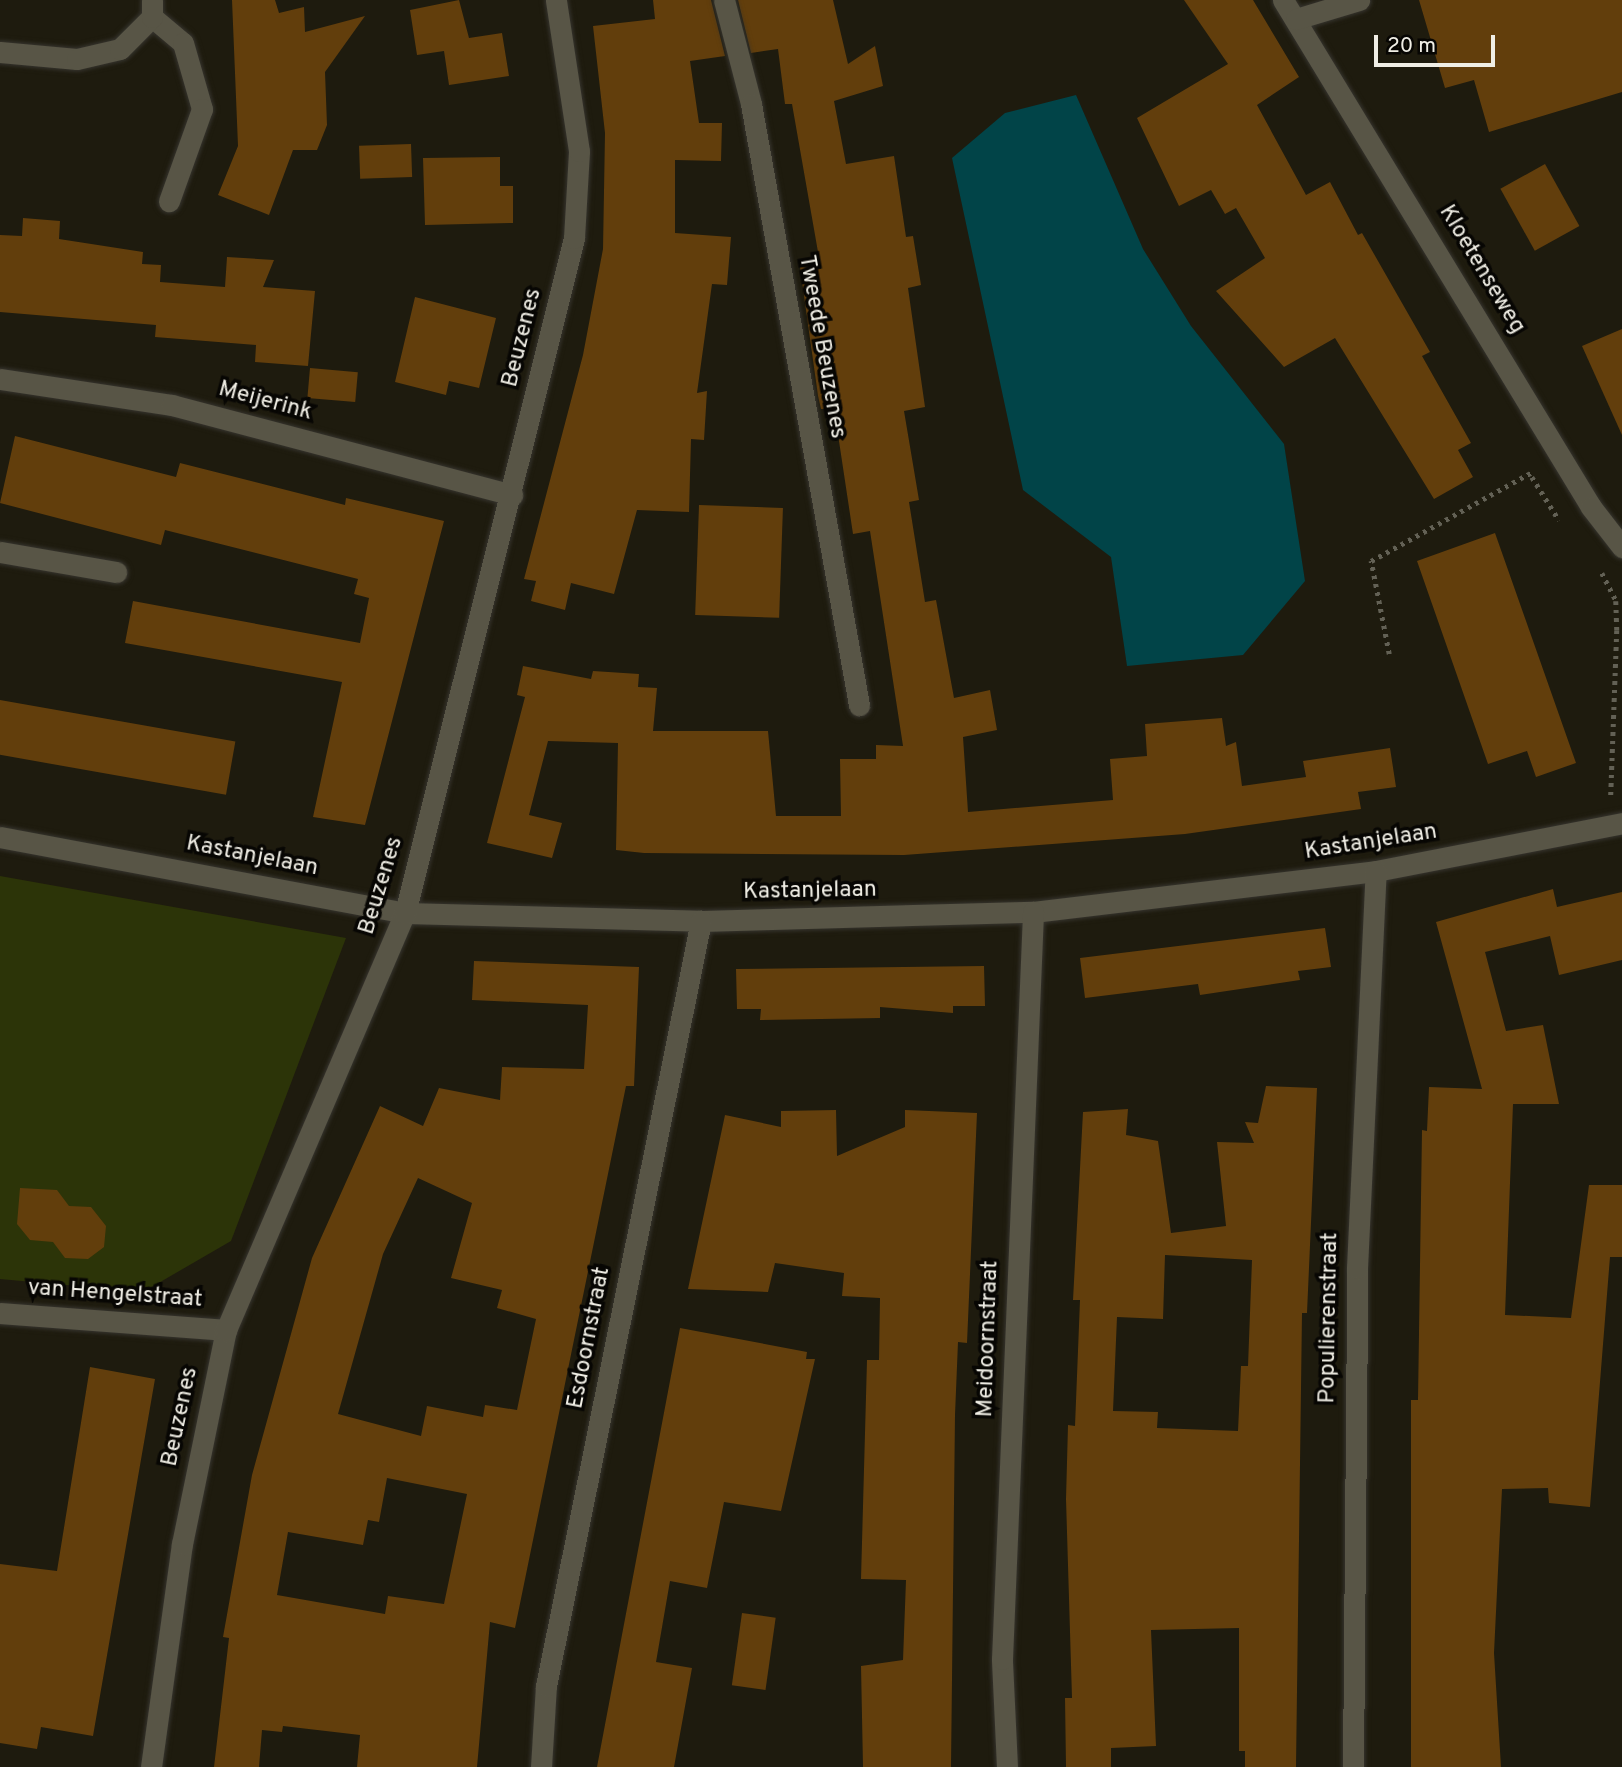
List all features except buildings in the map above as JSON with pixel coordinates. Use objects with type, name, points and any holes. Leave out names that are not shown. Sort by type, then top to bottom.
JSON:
[{"type":"street","name":"Beuzenes","points":[[151,1767],[182,1545],[226,1330],[405,913],[575,238],[579,151],[556,0]]},
{"type":"street","name":"Tweede Beuzenes","points":[[724,0],[751,104],[859,705]]},
{"type":"street","name":"Kloetenseweg","points":[[1283,0],[1560,456],[1622,547]]},
{"type":"street","points":[[1296,19],[1359,0]]},
{"type":"street","points":[[0,52],[77,60],[120,49],[152,9],[183,43],[202,109],[169,201]]},
{"type":"street","name":"Meijerink","points":[[0,379],[172,405],[512,495]]},
{"type":"street","points":[[0,552],[116,572]]},
{"type":"street","name":"Kastanjelaan","points":[[0,837],[405,913],[701,921],[1033,912],[1376,871],[1617,824]]},
{"type":"street","name":"Populierenstraat","points":[[1353,1767],[1356,1282],[1376,871]]},
{"type":"street","name":"Meidoornstraat","points":[[1007,1767],[1002,1659],[1033,912]]},
{"type":"street","name":"Esdoornstraat","points":[[541,1767],[546,1686],[701,921]]},
{"type":"street","name":"van Hengelstraat","points":[[0,1313],[226,1330]]},
{"type":"path","points":[[1389,654],[1371,561],[1560,456]]},
{"type":"path","points":[[1530,473],[1564,526]]},
{"type":"path","points":[[1593,562],[1619,601],[1617,824]]},
{"type":"green space","points":[[0,876],[346,938],[231,1241],[143,1292],[0,1279]]},
{"type":"water","points":[[1076,95],[1143,249],[1191,326],[1284,444],[1305,581],[1243,655],[1127,666],[1111,557],[1023,490],[952,158],[1005,113]]}]
